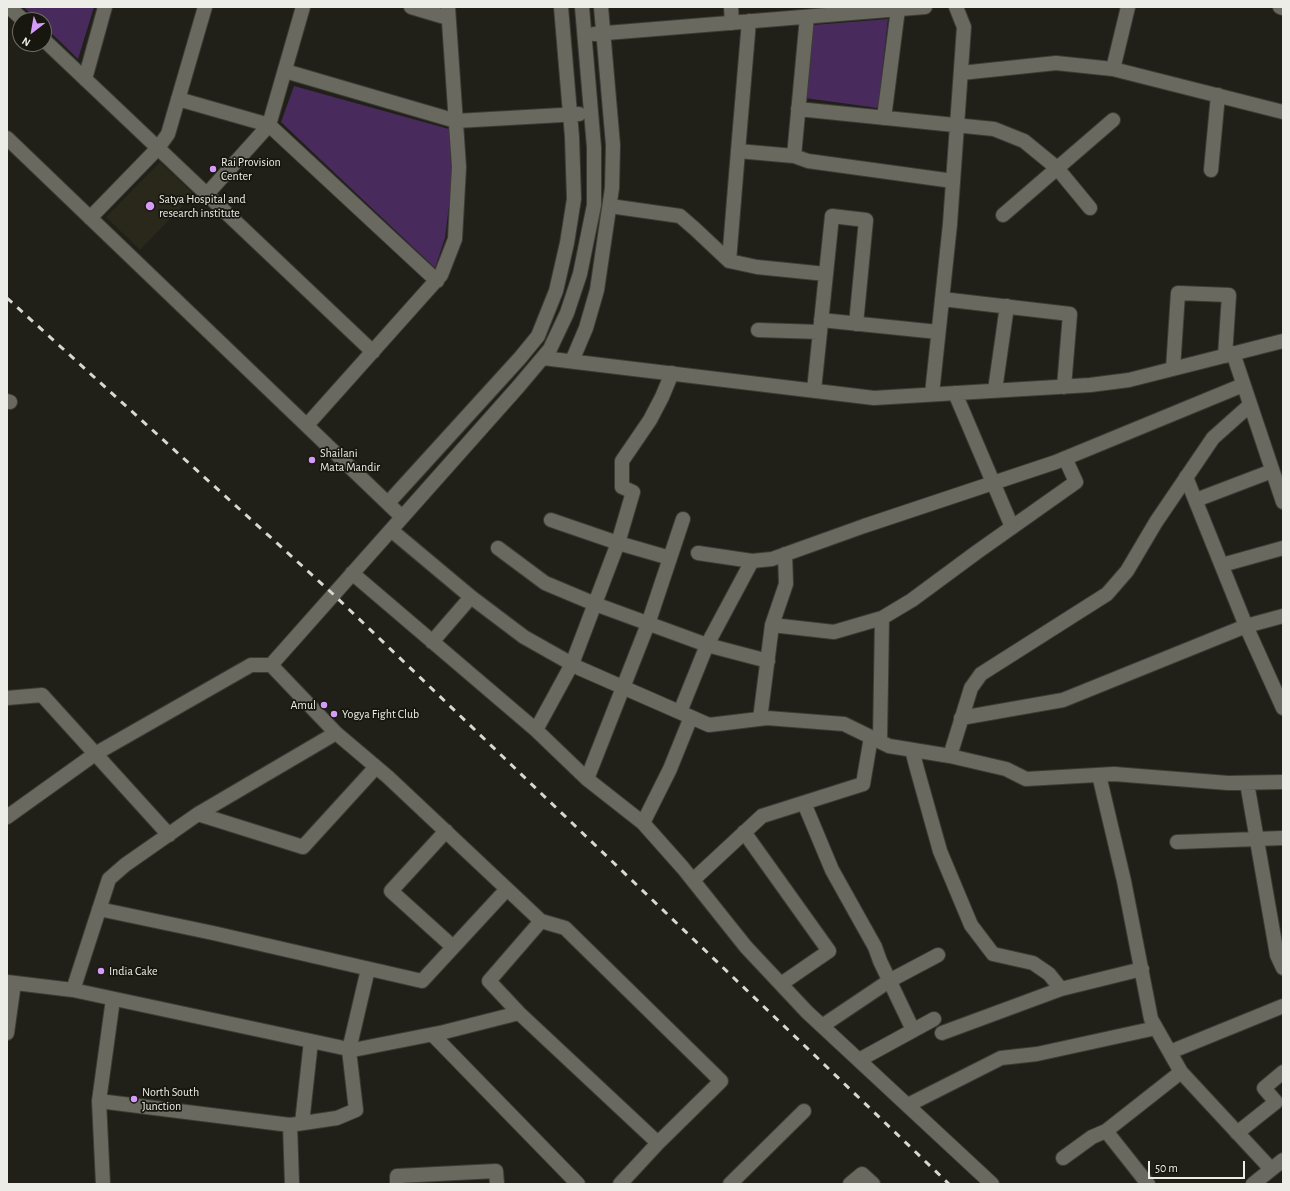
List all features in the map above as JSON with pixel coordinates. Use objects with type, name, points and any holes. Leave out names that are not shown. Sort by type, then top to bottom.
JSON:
[{"type":"street","points":[[85,79],[105,7]]},
{"type":"street","points":[[90,218],[158,148],[168,134],[205,7]]},
{"type":"street","points":[[206,194],[269,125],[303,7]]},
{"type":"street","points":[[307,425],[437,281],[441,275],[455,239],[459,167],[448,12],[412,7]]},
{"type":"street","points":[[388,502],[520,358],[538,336],[556,291],[568,236],[574,199],[570,114],[561,7]]},
{"type":"street","points":[[271,665],[518,388],[550,349],[567,313],[580,274],[594,205],[594,147],[582,7]]},
{"type":"street","points":[[572,361],[586,328],[597,290],[612,188],[613,145],[601,7]]},
{"type":"street","points":[[731,7],[732,23]]},
{"type":"street","points":[[584,35],[749,21],[768,13],[807,16],[925,7]]},
{"type":"street","points":[[932,394],[953,181],[964,27],[956,7]]},
{"type":"street","points":[[1113,68],[1128,7]]},
{"type":"street","points":[[884,118],[898,9]]},
{"type":"street","points":[[794,156],[807,16]]},
{"type":"street","points":[[729,261],[749,21]]},
{"type":"street","points":[[52,48],[372,352]]},
{"type":"street","points":[[961,73],[1056,63],[1113,68],[1283,112]]},
{"type":"street","points":[[285,71],[456,121],[570,114],[591,115]]},
{"type":"street","points":[[1211,170],[1218,95]]},
{"type":"street","points":[[178,99],[269,125],[437,281]]},
{"type":"street","points":[[798,109],[994,129],[1024,141],[1057,168],[1090,208]]},
{"type":"street","points":[[1003,215],[1113,120]]},
{"type":"street","points":[[7,138],[402,517]]},
{"type":"street","points":[[738,150],[794,156],[808,160],[953,181]]},
{"type":"street","points":[[610,206],[680,216],[729,261],[757,267],[826,274]]},
{"type":"street","points":[[814,390],[832,216],[866,220],[856,324]]},
{"type":"street","points":[[1173,369],[1178,293],[1229,295],[1229,354],[1244,385],[1283,502]]},
{"type":"street","points":[[942,299],[1070,314],[1064,386]]},
{"type":"street","points":[[995,390],[1006,306]]},
{"type":"street","points":[[758,330],[856,324],[938,332]]},
{"type":"street","points":[[543,358],[874,398],[1090,385],[1129,380],[1283,341]]},
{"type":"street","points":[[536,730],[572,664],[618,543],[634,492],[622,487],[622,461],[650,420],[672,373]]},
{"type":"street","points":[[698,553],[752,561],[772,559],[1065,458],[1244,385]]},
{"type":"street","points":[[955,393],[1012,527]]},
{"type":"street","points":[[950,756],[971,688],[981,674],[1107,594],[1127,570],[1156,522],[1213,438],[1250,405]]},
{"type":"street","points":[[772,625],[834,632],[882,618],[912,600],[1076,482],[1065,458]]},
{"type":"street","points":[[1196,500],[1272,471]]},
{"type":"street","points":[[1186,477],[1246,626],[1283,708]]},
{"type":"street","points":[[587,779],[648,624],[682,519]]},
{"type":"street","points":[[550,520],[618,543],[670,558]]},
{"type":"street","points":[[391,530],[471,597],[524,637],[572,664],[709,725],[767,718],[844,724],[890,746],[950,756],[1006,769],[1026,779],[1114,774],[1228,783],[1283,782]]},
{"type":"street","points":[[498,548],[545,583],[595,604],[707,645],[768,661]]},
{"type":"street","points":[[1222,565],[1283,548]]},
{"type":"street","points":[[760,719],[772,625],[786,584],[785,554]]},
{"type":"street","points":[[643,823],[670,769],[707,645],[752,561]]},
{"type":"street","points":[[352,573],[536,730],[587,779],[643,823],[692,880],[746,947],[807,1012],[992,1184]]},
{"type":"street","points":[[432,642],[471,597]]},
{"type":"street","points":[[962,718],[1064,700],[1246,626],[1283,616]]},
{"type":"street","points":[[692,880],[762,816],[863,784],[875,739],[882,618]]},
{"type":"street","points":[[7,817],[95,754],[250,665],[271,665],[336,733],[376,767],[541,921],[565,928],[721,1081],[658,1143],[620,1184]]},
{"type":"street","points":[[7,698],[42,695],[169,834]]},
{"type":"street","points":[[73,990],[109,879],[125,865],[198,814],[336,733]]},
{"type":"street","points":[[912,750],[940,851],[971,926],[992,954],[1033,963],[1049,974],[1061,989]]},
{"type":"street","points":[[198,814],[303,847],[376,767]]},
{"type":"street","points":[[1100,775],[1124,881],[1151,1018],[1181,1072],[1270,1169]]},
{"type":"street","points":[[1247,783],[1277,954],[1283,968]]},
{"type":"street","points":[[804,803],[832,870],[875,946],[889,981],[913,1030]]},
{"type":"street","points":[[446,832],[391,892],[453,947]]},
{"type":"street","points":[[744,832],[829,951],[781,984]]},
{"type":"street","points":[[1177,842],[1283,838]]},
{"type":"street","points":[[99,909],[213,933],[422,981],[507,889]]},
{"type":"street","points":[[541,921],[490,981],[519,1013],[658,1143]]},
{"type":"street","points":[[822,1026],[889,981],[938,955]]},
{"type":"street","points":[[99,1101],[296,1124],[337,1118],[356,1110],[349,1050],[368,969]]},
{"type":"street","points":[[942,1033],[1061,989],[1142,969]]},
{"type":"street","points":[[7,1033],[10,982],[73,990],[349,1050],[433,1035],[519,1013]]},
{"type":"street","points":[[103,1184],[99,1101],[113,999]]},
{"type":"street","points":[[1170,1052],[1283,1006]]},
{"type":"street","points":[[859,1060],[934,1019]]},
{"type":"street","points":[[908,1105],[1001,1058],[1036,1054],[1156,1028]]},
{"type":"street","points":[[433,1035],[578,1184]]},
{"type":"street","points":[[292,1184],[296,1124],[311,1041]]},
{"type":"street","points":[[1063,1158],[1092,1136],[1106,1131],[1181,1072]]},
{"type":"street","points":[[1237,1133],[1276,1102],[1264,1088],[1283,1072]]},
{"type":"street","points":[[730,1184],[804,1111]]},
{"type":"street","points":[[1106,1131],[1148,1184]]},
{"type":"street","points":[[1253,1184],[1283,1160]]},
{"type":"street","points":[[397,1184],[397,1176],[496,1171],[497,1184]]},
{"type":"street","points":[[850,1184],[865,1179],[873,1184]]},
{"type":"shaded area","points":[[24,7],[94,7],[78,59],[52,34],[52,12],[29,12]]},
{"type":"shaded area","points":[[888,19],[878,108],[805,98],[813,25]]},
{"type":"shaded area","points":[[294,86],[449,129],[452,181],[445,238],[435,268],[281,122]]},
{"type":"shaded area","name":"Satya Hospital and research institute","points":[[160,162],[194,194],[140,250],[106,217]]},
{"type":"railway","points":[[7,298],[333,594],[949,1184]]},
{"type":"place","name":"Rai Provision Center","points":[[213,169]]},
{"type":"place","name":"Satya Hospital and research institute","points":[[150,206]]},
{"type":"place","name":"Shailani Mata Mandir","points":[[312,460]]},
{"type":"place","name":"Amul","points":[[324,705]]},
{"type":"place","name":"Yogya Fight Club","points":[[334,714]]},
{"type":"place","name":"India Cake","points":[[101,971]]},
{"type":"place","name":"North South Junction","points":[[134,1099]]}]
